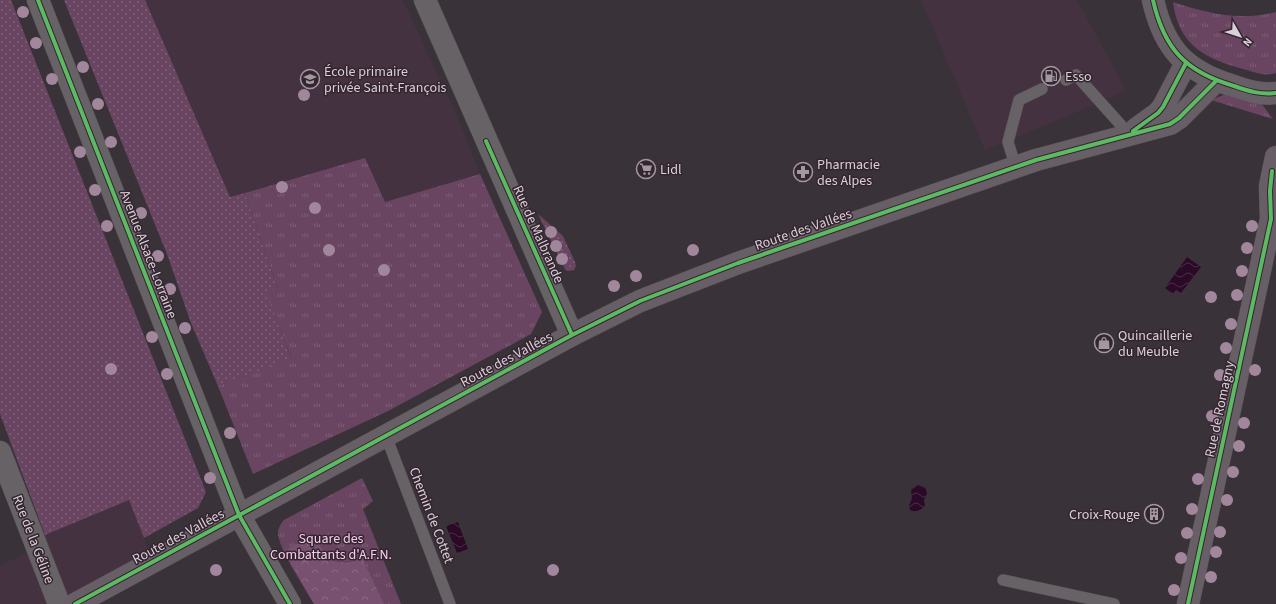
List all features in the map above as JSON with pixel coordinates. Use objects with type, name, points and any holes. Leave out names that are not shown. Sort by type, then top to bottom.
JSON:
[{"type":"main road","points":[[1150,1],[1162,30],[1171,46],[1186,63],[1198,72],[1216,81],[1255,92],[1276,93]]},
{"type":"main road","name":"Route des Vallées","points":[[1129,134],[1158,113],[1163,107],[1186,63]]},
{"type":"main road","name":"Route des Vallées","points":[[75,604],[572,335],[635,303],[678,285],[1016,168],[1129,134],[1175,122],[1216,81]]},
{"type":"main road","name":"Rue de Romagny","points":[[1188,604],[1274,213],[1270,186],[1276,157]]},
{"type":"street","name":"Avenue Alsace-Lorraine","points":[[38,0],[239,516],[290,604]]},
{"type":"street","name":"Rue de Malbrande","points":[[425,0],[572,335]]},
{"type":"street","name":"Rue de la Géline","points":[[0,452],[59,604]]},
{"type":"lane","points":[[1066,80],[1076,75],[1129,134]]},
{"type":"lane","points":[[1016,168],[1008,142],[1019,100],[1042,89]]},
{"type":"lane","name":"Chemin de Cottet","points":[[386,436],[450,604]]},
{"type":"lane","points":[[1003,580],[1114,604]]},
{"type":"shaded area","name":"École primaire privée Saint-François","points":[[145,0],[403,0],[458,118],[480,174],[385,202],[245,193],[231,198]]},
{"type":"shaded area","points":[[921,0],[1077,0],[1126,90],[1101,102],[985,150]]},
{"type":"shaded area","points":[[129,500],[153,562],[75,604],[0,604],[0,565],[38,549],[34,539]]},
{"type":"green space","points":[[0,0],[11,0],[206,492],[198,508],[144,538],[129,500],[45,535],[0,414]]},
{"type":"green space","points":[[64,0],[145,0],[230,197],[245,193],[277,287],[267,294],[291,358],[218,386],[191,323],[167,254]]},
{"type":"green space","points":[[1173,2],[1199,10],[1224,15],[1249,16],[1276,12],[1276,73],[1256,73],[1230,65],[1206,55],[1196,48],[1181,29],[1176,17]]},
{"type":"green space","points":[[1226,94],[1261,103],[1273,119],[1211,100]]},
{"type":"green space","points":[[365,158],[385,202],[480,174],[542,312],[531,334],[388,411],[253,474],[218,386],[291,357],[266,293],[277,287],[245,193]]},
{"type":"green space","points":[[538,214],[563,236],[575,262],[576,266],[574,270],[568,271],[565,269]]},
{"type":"green space","name":"Square des Combattants d'A.F.N.","points":[[362,478],[373,501],[363,509],[401,604],[314,604],[286,557],[279,538],[279,528],[284,520]]},
{"type":"green space","points":[[302,542],[319,546],[336,562],[348,563],[362,558],[384,604],[314,604],[284,551]]},
{"type":"water","points":[[1187,257],[1201,267],[1181,293],[1176,290],[1173,294],[1165,288]]},
{"type":"water","points":[[918,485],[925,487],[927,493],[924,500],[925,506],[918,511],[912,511],[910,510],[909,506],[912,498],[911,490]]},
{"type":"water","points":[[458,522],[468,549],[457,553],[446,526]]},
{"type":"cycle path","points":[[38,0],[239,515],[290,604]]},
{"type":"cycle path","points":[[1153,0],[1158,17],[1171,45],[1190,66],[1217,80],[1244,89],[1260,93],[1276,93]]},
{"type":"cycle path","points":[[1133,131],[1158,113],[1163,107],[1186,63]]},
{"type":"cycle path","points":[[75,604],[572,335],[640,301],[738,263],[1036,160],[1170,124],[1179,118],[1216,81]]},
{"type":"cycle path","points":[[486,141],[572,335]]},
{"type":"cycle path","points":[[1188,604],[1271,219],[1270,191],[1272,171]]},
{"type":"place","name":"Esso","points":[[1051,76]]},
{"type":"place","name":"École primaire privée Saint-François","points":[[310,79]]},
{"type":"place","name":"Lidl","points":[[646,169]]},
{"type":"place","name":"Pharmacie des Alpes","points":[[803,172]]},
{"type":"place","name":"Quincaillerie du Meuble","points":[[1104,343]]},
{"type":"place","name":"Croix-Rouge","points":[[1154,514]]}]
